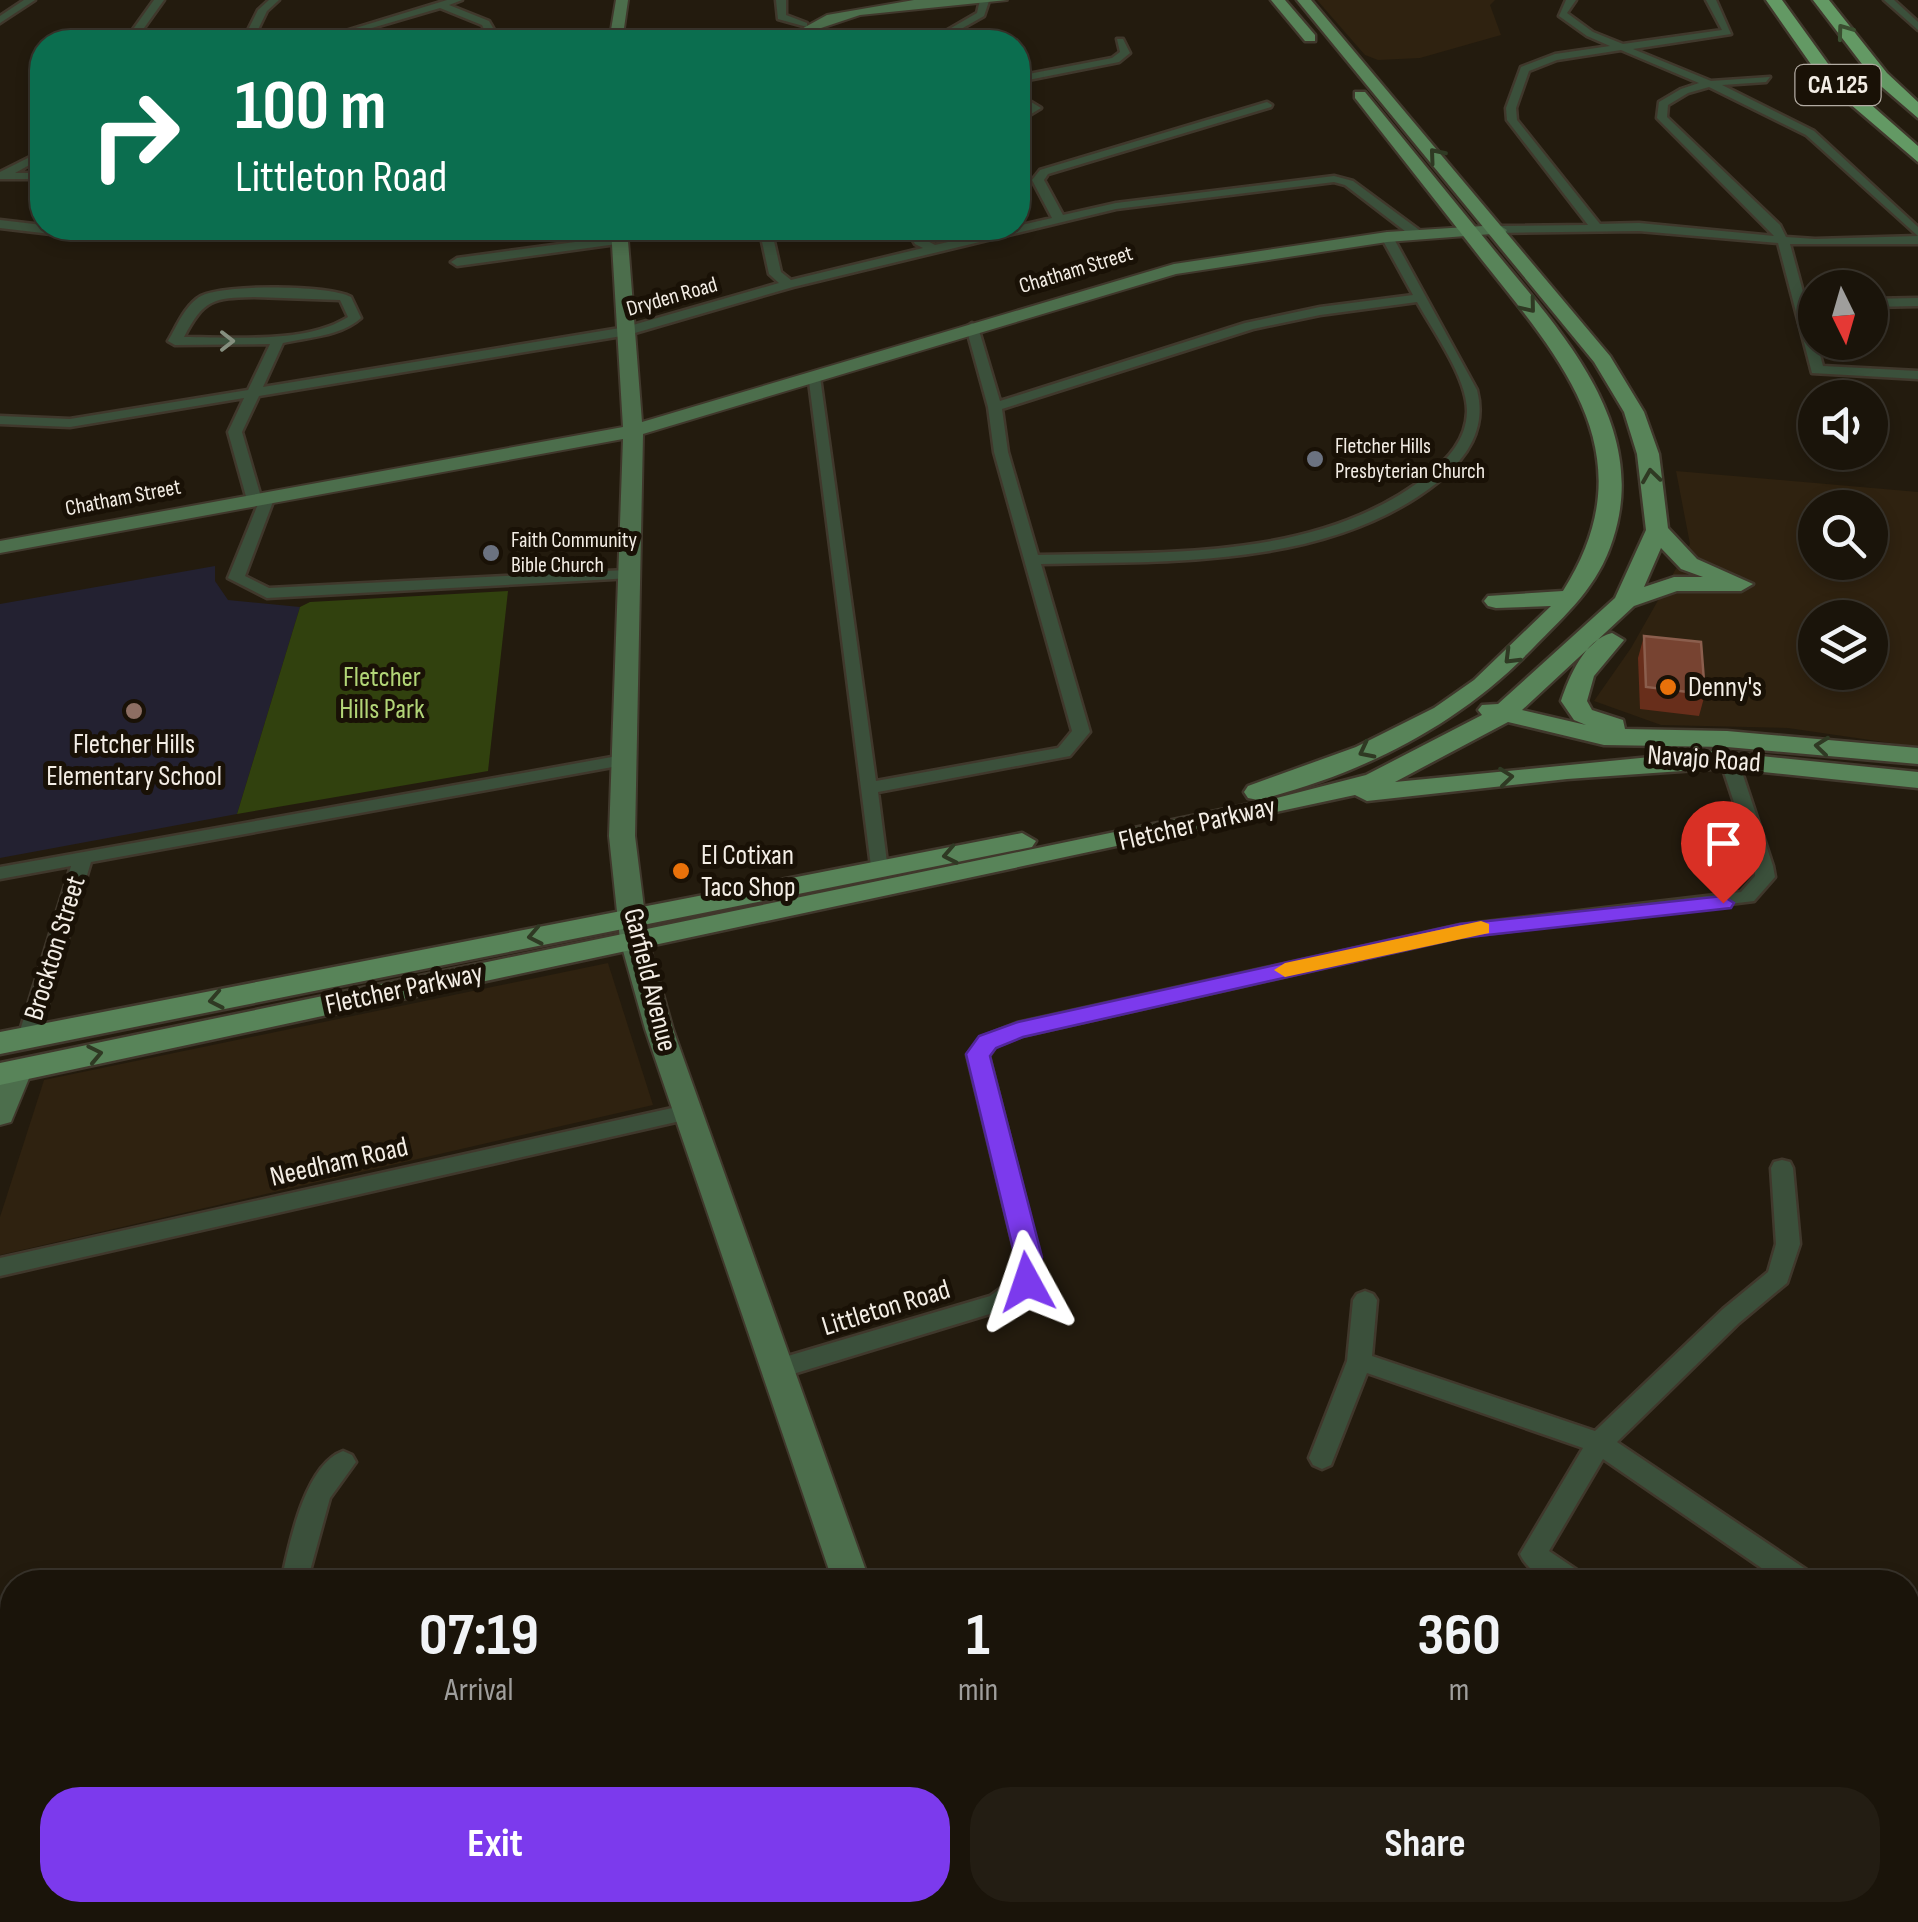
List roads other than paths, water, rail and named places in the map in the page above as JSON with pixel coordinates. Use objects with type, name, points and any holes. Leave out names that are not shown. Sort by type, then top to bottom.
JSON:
[{"type":"highway","name":"CA 125","points":[[1774,0],[1828,76],[1918,156]]},
{"type":"highway","name":"CA 125","points":[[1821,0],[1881,76],[1918,112]]},
{"type":"main road","points":[[1278,0],[1317,46]]},
{"type":"main road","points":[[1304,0],[1499,230],[1603,360],[1634,412],[1648,454],[1658,530],[1689,564],[1741,584],[1674,584],[1626,601],[1617,634],[1582,674],[1574,694],[1576,708],[1593,721],[1728,750]]},
{"type":"main road","points":[[1372,79],[1369,60],[1374,54]]},
{"type":"main road","name":"Fletcher Parkway","points":[[6,1069],[879,870],[1255,793],[1333,768],[1466,699],[1571,598],[1600,542],[1612,504],[1608,443],[1595,396],[1569,356],[1353,88]]},
{"type":"main road","name":"Fletcher Parkway","points":[[14,1040],[632,929],[810,906],[1270,808],[1376,781],[1501,715],[1626,601],[1658,530]]},
{"type":"main road","points":[[1496,601],[1571,598]]},
{"type":"main road","name":"Navajo Road","points":[[1466,699],[1501,715],[1512,731],[1591,750],[1918,756]]},
{"type":"main road","points":[[1270,808],[1728,750]]},
{"type":"main road","name":"Navajo Road","points":[[1728,750],[1918,780]]},
{"type":"main road","points":[[810,906],[812,900],[870,886],[879,870]]},
{"type":"main road","points":[[6,1069],[44,1046],[96,1024]]},
{"type":"main road","points":[[6,1069],[18,1052],[14,1040]]},
{"type":"street","points":[[0,20],[30,0]]},
{"type":"street","points":[[137,30],[158,0]]},
{"type":"street","points":[[253,30],[262,10],[274,0]]},
{"type":"street","points":[[357,30],[458,0]]},
{"type":"street","points":[[618,30],[622,0]]},
{"type":"street","points":[[781,0],[781,16],[804,25]]},
{"type":"street","points":[[798,30],[859,10],[1000,0]]},
{"type":"street","points":[[1570,0],[1561,10],[1564,16],[1810,134],[1918,236]]},
{"type":"street","points":[[1596,226],[1512,120],[1511,108],[1526,69],[1548,58],[1728,32],[1710,0]]},
{"type":"street","points":[[1889,0],[1916,25]]},
{"type":"street","points":[[953,30],[980,14],[984,1]]},
{"type":"street","points":[[443,6],[486,23],[490,30]]},
{"type":"street","points":[[1030,77],[1110,62],[1124,52],[1120,40]]},
{"type":"street","points":[[1766,79],[1712,85],[1668,99],[1660,110],[1662,118],[1776,228],[1817,370],[1918,375]]},
{"type":"street","points":[[1060,218],[1052,211],[1038,180],[1044,172],[1268,105]]},
{"type":"street","points":[[0,176],[30,160]]},
{"type":"street","points":[[0,176],[30,176]]},
{"type":"street","name":"Dryden Road","points":[[1030,225],[1158,199],[1326,178],[1349,183],[1418,234]]},
{"type":"street","points":[[0,224],[30,228]]},
{"type":"street","name":"Chatham Street","points":[[0,546],[633,431],[1174,269],[1387,237],[1499,230],[1596,226],[1781,240],[1918,236]]},
{"type":"street","points":[[1032,560],[1168,555],[1269,543],[1353,522],[1418,491],[1461,450],[1472,428],[1474,407],[1464,376],[1387,237]]},
{"type":"street","points":[[457,262],[585,240]]},
{"type":"street","name":"Garfield Avenue","points":[[620,240],[633,431],[622,760],[622,836],[632,929],[659,1029],[848,1570]]},
{"type":"street","points":[[768,240],[775,274],[789,284]]},
{"type":"street","points":[[918,240],[932,249]]},
{"type":"street","name":"Dryden Road","points":[[0,420],[70,423],[628,331],[789,284],[969,240]]},
{"type":"street","points":[[324,294],[345,297],[354,308],[355,318],[341,327],[278,340],[176,341],[194,310],[209,296],[324,294]]},
{"type":"street","points":[[995,407],[1250,326],[1320,311],[1418,298]]},
{"type":"street","points":[[1888,303],[1918,302]]},
{"type":"street","points":[[870,788],[1073,747],[1081,732],[1001,452],[995,407],[972,328]]},
{"type":"street","points":[[278,340],[235,432],[260,500],[236,578],[267,593],[314,594],[626,575]]},
{"type":"street","points":[[813,377],[879,870]]},
{"type":"street","name":"Littleton Road","points":[[780,1368],[998,1303],[1027,1282],[1028,1257],[978,1054],[988,1042],[1018,1030],[1460,931],[1747,897],[1765,876],[1764,866],[1728,750]]},
{"type":"street","points":[[0,874],[622,760]]},
{"type":"street","name":"Brockton Street","points":[[14,1040],[83,858]]},
{"type":"street","points":[[0,1115],[6,1069]]},
{"type":"street","name":"Needham Road","points":[[0,1267],[690,1112]]},
{"type":"street","points":[[1556,1570],[1533,1554],[1599,1443],[1731,1316],[1779,1277],[1788,1244],[1782,1168]]},
{"type":"street","points":[[1322,1458],[1359,1361],[1364,1300]]},
{"type":"street","points":[[1359,1361],[1599,1443],[1785,1570]]},
{"type":"street","points":[[297,1570],[318,1494],[343,1462]]},
{"type":"place","name":"Fletcher Hills Presbyterian Church","points":[[1315,459]]},
{"type":"place","name":"Faith Community Bible Church","points":[[491,553]]},
{"type":"place","name":"Denny's","points":[[1668,687]]},
{"type":"place","name":"Fletcher Hills Elementary School","points":[[134,711]]},
{"type":"place","name":"El Cotixan Taco Shop","points":[[681,871]]},
{"type":"park label","name":"Fletcher Hills Park","points":[[382,693]]}]
